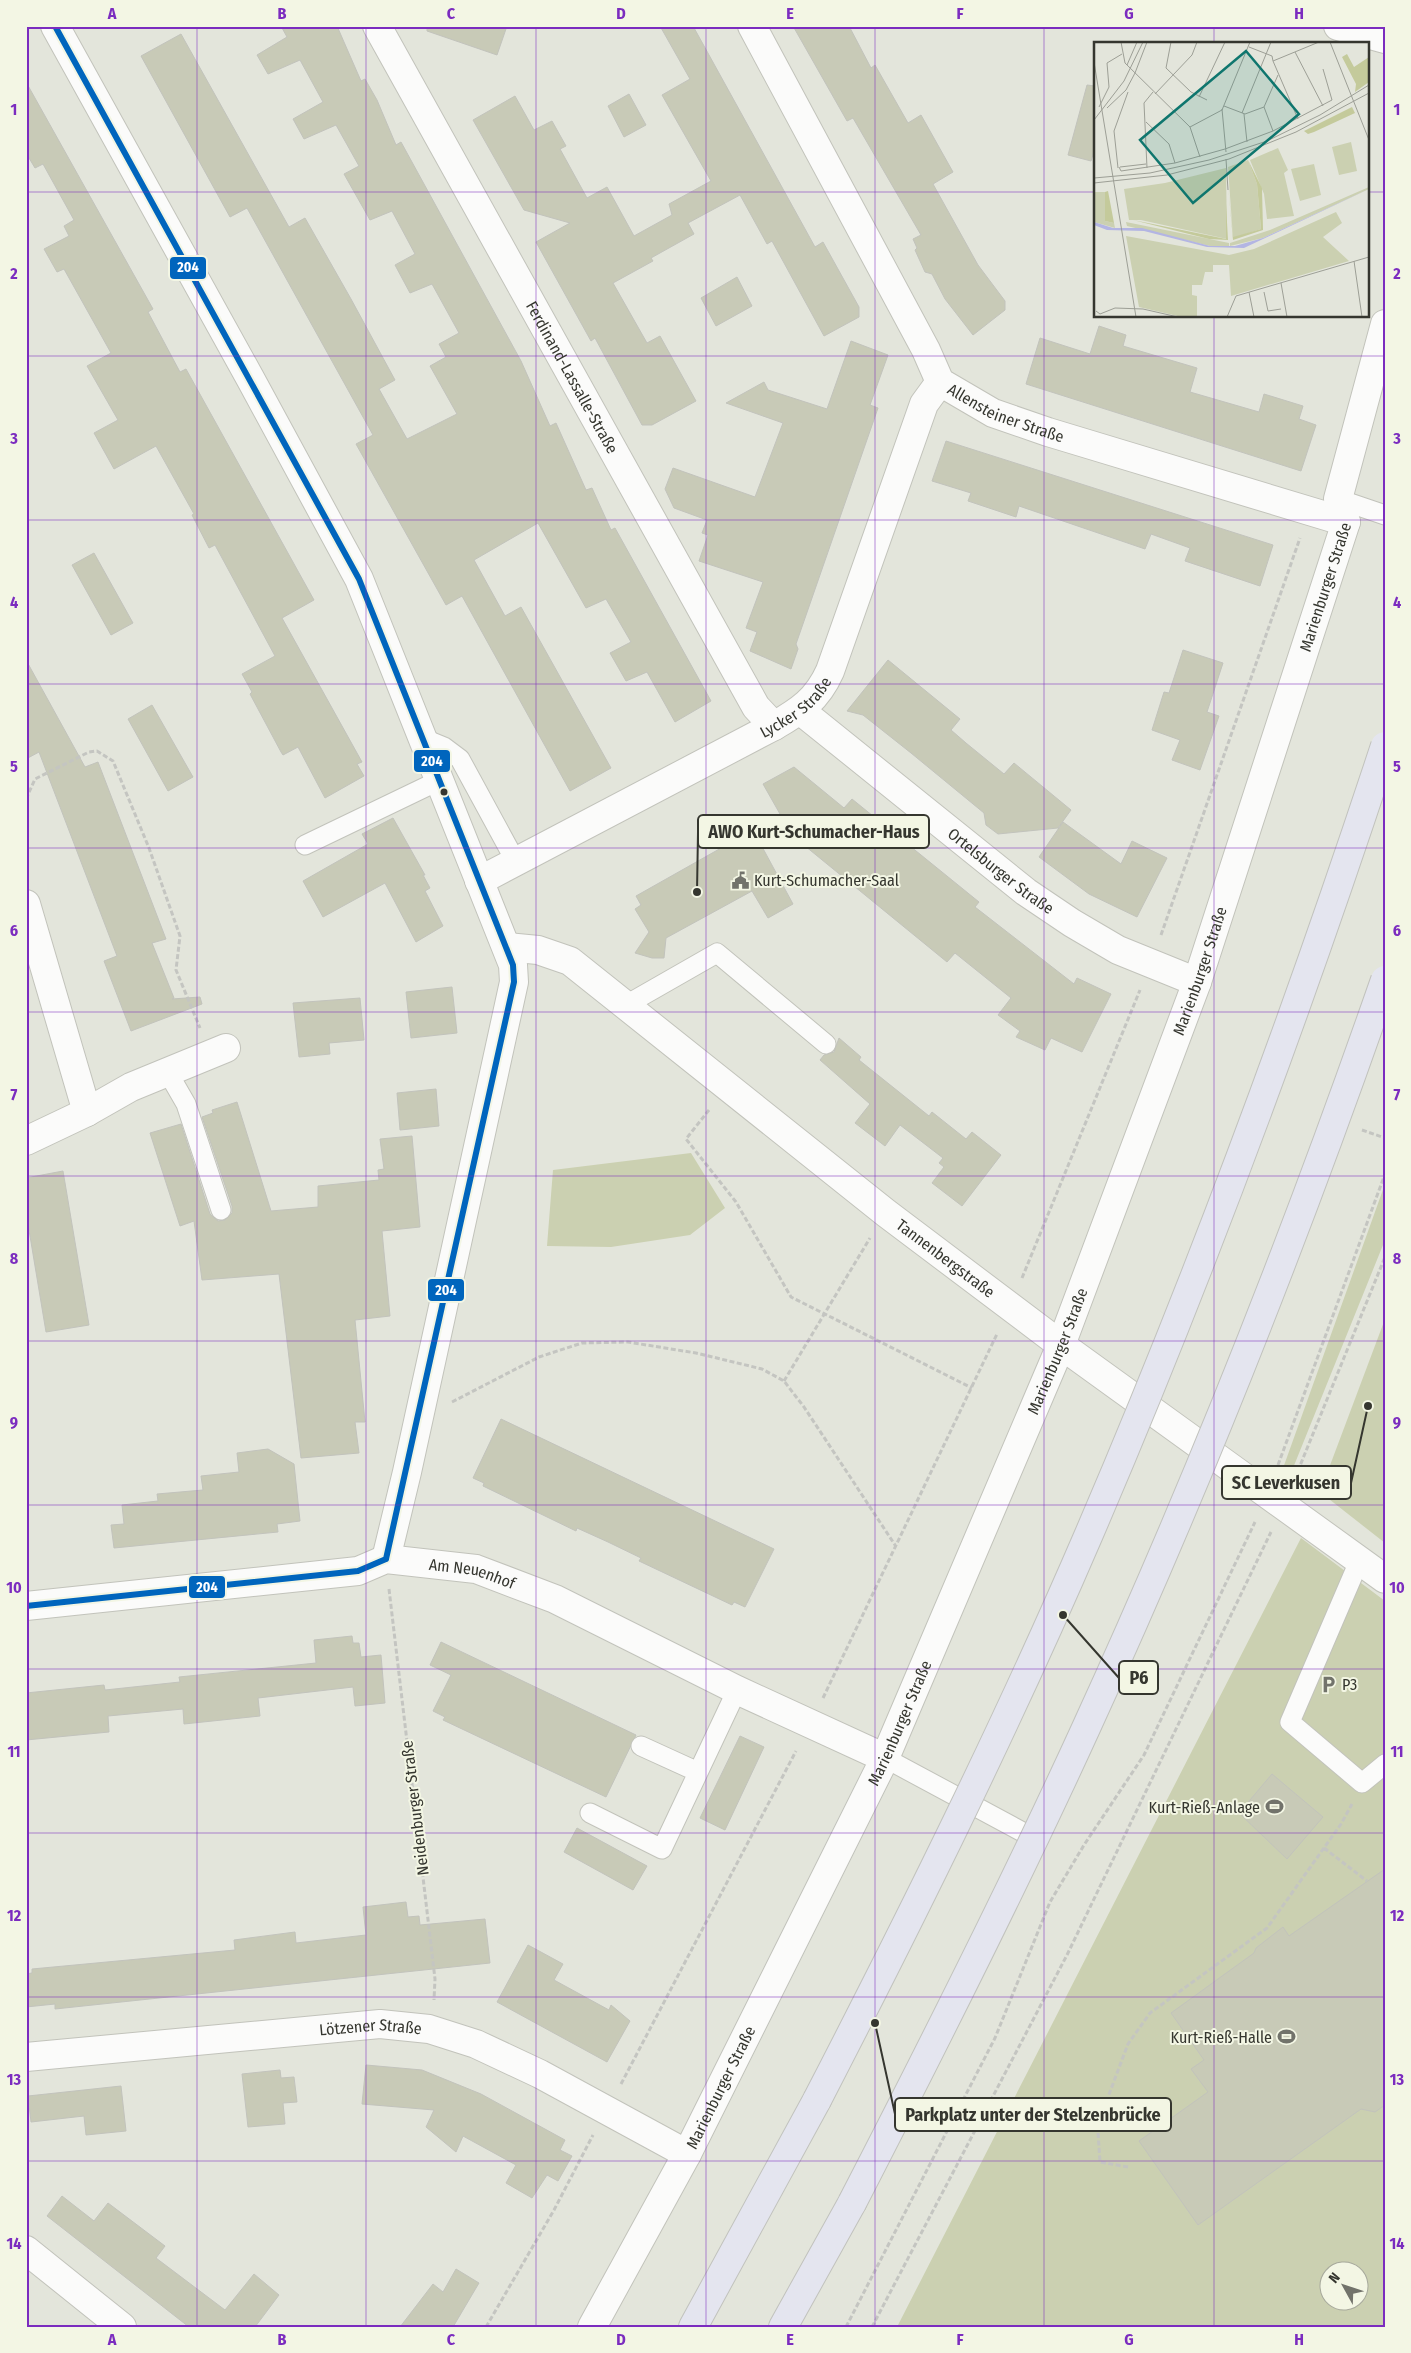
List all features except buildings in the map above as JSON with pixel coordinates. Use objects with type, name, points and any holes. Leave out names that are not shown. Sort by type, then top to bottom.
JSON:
[{"type":"highway","points":[[692,2327],[786,2158],[889,1961],[1016,1696],[1088,1536],[1156,1374],[1225,1201],[1286,1036],[1385,746]]},
{"type":"highway","points":[[783,2327],[852,2203],[933,2046],[1011,1887],[1094,1710],[1158,1566],[1226,1403],[1291,1238],[1385,980]]},
{"type":"street","points":[[55,26],[349,558],[365,592],[438,781],[513,965],[514,982],[419,1420],[386,1559]]},
{"type":"street","name":"Ferdinand-Lassalle-Straße","points":[[378,26],[756,707],[774,726]]},
{"type":"street","name":"Allensteiner Straße","points":[[752,26],[926,350],[940,382],[963,397],[1012,420],[1310,511],[1342,510]]},
{"type":"street","points":[[1338,26],[1385,39]]},
{"type":"street","name":"Marienburger Straße","points":[[592,2327],[687,2154],[885,1758],[1061,1345],[1197,982],[1342,510],[1385,324]]},
{"type":"street","name":"Lycker Straße","points":[[479,881],[801,711],[824,685],[830,671],[924,404],[940,382]]},
{"type":"street","name":"Ortelsburger Straße","points":[[801,711],[1026,892],[1072,923],[1118,950],[1197,982]]},
{"type":"street","points":[[26,904],[87,1112]]},
{"type":"street","name":"Tannenbergstraße","points":[[507,947],[538,950],[570,961],[886,1213],[1011,1305],[1061,1345],[1124,1388],[1385,1579]]},
{"type":"street","points":[[26,1140],[87,1112],[131,1087],[218,1051]]},
{"type":"street","name":"Am Neuenhof","points":[[26,1606],[358,1571],[386,1559],[476,1569],[555,1599],[737,1690],[885,1758]]},
{"type":"street","name":"Lötzener Straße","points":[[26,2057],[380,2024],[429,2029],[476,2044],[540,2074],[606,2112],[687,2154]]},
{"type":"street","points":[[26,2250],[122,2327]]},
{"type":"lane","points":[[1342,510],[1385,515]]},
{"type":"lane","points":[[422,738],[444,747],[460,759],[516,862]]},
{"type":"lane","points":[[305,846],[438,781]]},
{"type":"lane","points":[[626,1005],[716,953],[826,1044]]},
{"type":"lane","points":[[167,1071],[186,1104],[221,1210]]},
{"type":"lane","points":[[1360,1559],[1290,1722],[1362,1783],[1385,1764]]},
{"type":"lane","points":[[590,1814],[662,1849],[737,1690]]},
{"type":"lane","points":[[641,1746],[698,1772]]},
{"type":"lane","points":[[885,1758],[1030,1836]]},
{"type":"path","points":[[486,2327],[554,2210],[810,1724],[1011,1305],[1151,964],[1310,511]]},
{"type":"path","points":[[26,799],[34,779],[89,752],[97,751],[113,761],[149,848],[180,936],[176,970],[218,1051]]},
{"type":"path","points":[[728,1087],[686,1139],[736,1202],[791,1296],[972,1388]]},
{"type":"path","points":[[846,2327],[936,2155],[994,2038],[1050,1902],[1084,1845],[1144,1755],[1276,1500],[1385,1174]]},
{"type":"path","points":[[784,1381],[886,1213]]},
{"type":"path","points":[[872,2327],[1067,1955],[1276,1500],[1385,1257]]},
{"type":"path","points":[[419,1420],[539,1357],[582,1343],[628,1342],[696,1353],[762,1370],[784,1381],[804,1407],[896,1546]]},
{"type":"path","name":"Neidenburger Straße","points":[[393,1626],[435,1989]]},
{"type":"path","points":[[1128,2167],[1100,2162],[1098,2132],[1105,2105],[1128,2044],[1150,2013],[1267,1928],[1341,1824]]},
{"type":"path","points":[[1324,1848],[1368,1881]]},
{"type":"green space","points":[[691,1153],[725,1208],[690,1235],[611,1247],[547,1246],[553,1170]]},
{"type":"green space","points":[[1385,1184],[1385,1240],[1289,1478],[1282,1471]]},
{"type":"green space","points":[[1385,1319],[1385,1543],[1320,1492]]},
{"type":"green space","name":"Kurt-Rieß-Anlage","points":[[1301,1538],[1385,1601],[1385,2327],[897,2327]]},
{"type":"transit line","name":"204","points":[[55,26],[359,579],[513,965],[514,982],[386,1559]]},
{"type":"transit line","name":"204","points":[[26,1606],[358,1571],[386,1559]]},
{"type":"place","name":"Kurt-Schumacher-Saal","points":[[740,880]]},
{"type":"place","name":"AWO Kurt-Schumacher-Haus","points":[[697,892]]},
{"type":"place","name":"SC Leverkusen","points":[[1368,1406]]},
{"type":"place","name":"P6","points":[[1063,1615]]},
{"type":"place","name":"P3","points":[[1328,1684]]},
{"type":"place","name":"Kurt-Rieß-Anlage","points":[[1274,1807]]},
{"type":"place","name":"Parkplatz unter der Stelzenbrücke","points":[[875,2023]]},
{"type":"place","name":"Kurt-Rieß-Halle","points":[[1286,2037]]}]
